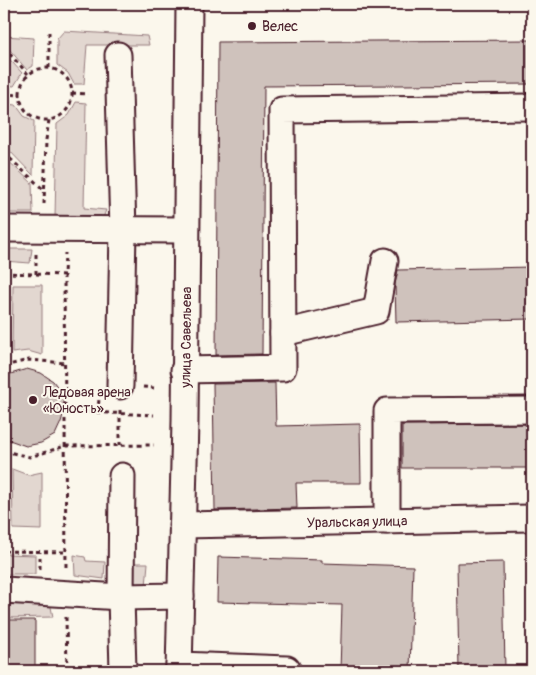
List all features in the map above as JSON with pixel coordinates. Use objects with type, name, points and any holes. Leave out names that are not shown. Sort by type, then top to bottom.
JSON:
[{"type":"street","name":"улица Савельева","points":[[179,668],[185,421],[189,4]]},
{"type":"street","points":[[118,55],[123,230],[120,386]]},
{"type":"street","points":[[184,370],[283,368],[282,110],[532,107]]},
{"type":"street","points":[[4,229],[186,230]]},
{"type":"street","points":[[283,333],[376,311],[385,261]]},
{"type":"street","points":[[387,521],[387,411],[532,410]]},
{"type":"street","points":[[122,476],[121,597],[123,671]]},
{"type":"street","name":"Уральская улица","points":[[182,525],[532,518]]},
{"type":"street","points":[[4,590],[121,597],[181,596]]},
{"type":"street","points":[[179,668],[287,669],[287,671]]},
{"type":"path","points":[[48,32],[49,68]]},
{"type":"path","points":[[4,48],[28,74]]},
{"type":"path","points":[[49,68],[62,72],[68,79],[72,93],[70,106],[64,113],[49,120],[41,120],[26,112],[19,95],[22,81],[28,74],[36,69],[49,68]]},
{"type":"path","points":[[72,93],[88,94]]},
{"type":"path","points":[[4,94],[19,95]]},
{"type":"path","points":[[44,209],[46,140],[49,120]]},
{"type":"path","points":[[4,153],[44,191]]},
{"type":"path","points":[[36,248],[36,274]]},
{"type":"path","points":[[65,250],[66,570]]},
{"type":"path","points":[[4,273],[64,275]]},
{"type":"path","points":[[4,366],[29,360],[65,363]]},
{"type":"path","points":[[65,411],[154,415]]},
{"type":"path","points":[[4,452],[30,457],[66,446],[154,445]]},
{"type":"path","points":[[4,542],[4,551],[66,552]]},
{"type":"path","points":[[40,552],[40,578]]},
{"type":"path","points":[[66,614],[67,671]]},
{"type":"shaded area","points":[[64,31],[147,36],[149,45],[87,45],[84,84],[74,84],[68,73],[57,65],[57,39]]},
{"type":"shaded area","points":[[4,36],[34,38],[33,66],[27,70],[4,43]]},
{"type":"shaded area","points":[[4,53],[22,73],[14,86],[4,85]]},
{"type":"shaded area","points":[[76,102],[86,103],[84,208],[106,210],[103,218],[55,217],[57,124],[69,115]]},
{"type":"shaded area","points":[[4,104],[16,105],[24,116],[34,121],[33,175],[4,145]]},
{"type":"shaded area","points":[[4,157],[32,183],[33,213],[4,213]]},
{"type":"shaded area","points":[[4,249],[32,249],[30,263],[4,261]]},
{"type":"shaded area","points":[[13,285],[42,285],[42,355],[28,351],[12,353]]},
{"type":"shaded area","points":[[12,469],[28,475],[42,472],[42,530],[13,529]]},
{"type":"shaded area","points":[[4,554],[35,555],[35,574],[4,574]]},
{"type":"shaded area","points":[[74,555],[85,557],[86,561],[105,562],[104,579],[75,575]]},
{"type":"shaded area","points":[[128,563],[148,563],[146,586],[137,585],[131,580]]},
{"type":"shaded area","points":[[4,601],[50,602],[53,617],[4,618]]},
{"type":"building","points":[[532,40],[532,84],[264,86],[262,354],[216,355],[218,42]]},
{"type":"building","points":[[532,267],[532,319],[396,322],[395,284],[398,270]]},
{"type":"building","name":"Ледовая арена «Юность»","points":[[27,369],[41,373],[53,381],[62,393],[65,408],[55,435],[41,443],[26,446],[4,438],[4,376]]},
{"type":"building","points":[[275,383],[276,426],[360,424],[361,483],[296,483],[297,508],[215,510],[213,384]]},
{"type":"building","points":[[532,424],[532,468],[402,468],[402,425]]},
{"type":"building","points":[[218,557],[322,560],[322,563],[413,566],[410,671],[340,671],[342,605],[217,602]]},
{"type":"building","points":[[503,562],[505,671],[459,671],[457,563]]},
{"type":"building","points":[[4,620],[35,620],[35,671],[4,671]]},
{"type":"place","name":"Велес","points":[[252,26]]},
{"type":"place","name":"Ледовая арена «Юность»","points":[[33,400]]}]
